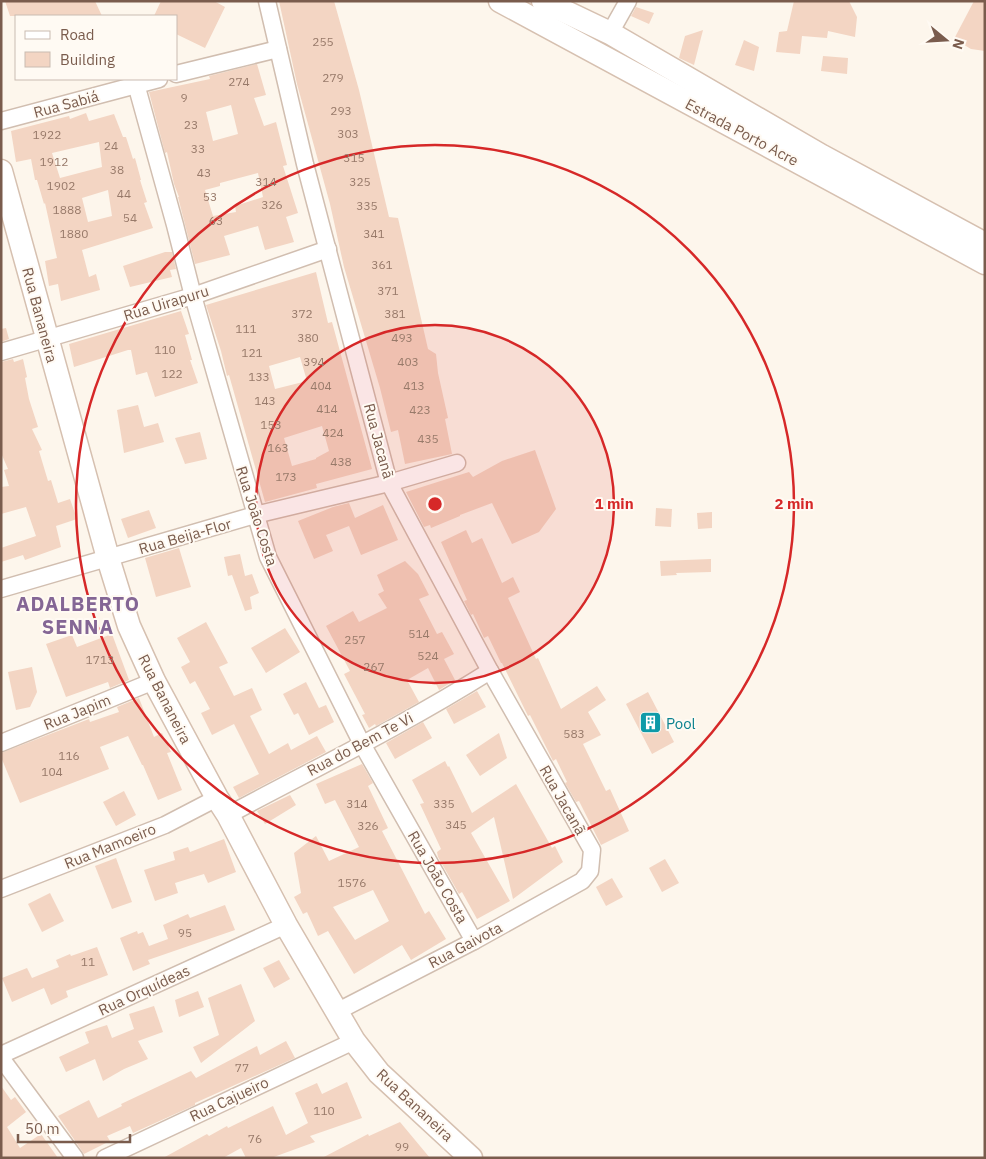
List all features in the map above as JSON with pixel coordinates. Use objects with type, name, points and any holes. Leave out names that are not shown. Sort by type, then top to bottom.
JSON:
[{"type":"street","name":"Rua Jacanã","points":[[267,1],[328,249],[389,483],[490,671],[592,850],[590,871]]},
{"type":"street","name":"Estrada Porto Acre","points":[[500,1],[985,263]]},
{"type":"street","name":"Estrada Porto Acre","points":[[543,1],[610,33],[822,156],[985,244]]},
{"type":"street","points":[[610,33],[628,1]]},
{"type":"street","points":[[178,74],[278,50]]},
{"type":"street","name":"Rua Sabiá","points":[[1,121],[154,80]]},
{"type":"street","name":"Rua João Costa","points":[[136,84],[175,225],[192,296],[268,557],[362,744],[474,941]]},
{"type":"street","name":"Rua Bananeira","points":[[1,171],[108,558],[130,626],[154,681],[286,925],[354,1041],[385,1079],[469,1157]]},
{"type":"street","name":"Rua Uirapuru","points":[[1,352],[192,296],[328,249]]},
{"type":"street","name":"Rua Beija-Flor","points":[[1,589],[255,515],[389,483],[457,463]]},
{"type":"street","name":"Rua do Bem Te Vi","points":[[222,806],[362,744],[490,671]]},
{"type":"street","name":"Rua Japim","points":[[1,743],[154,681]]},
{"type":"street","name":"Rua Mamoeiro","points":[[1,889],[164,825],[222,806]]},
{"type":"street","name":"Rua Gaivota","points":[[336,1012],[474,941],[582,881],[590,871]]},
{"type":"street","name":"Rua Orquídeas","points":[[1,1056],[286,925]]},
{"type":"street","name":"Rua Cajueiro","points":[[104,1158],[354,1041]]},
{"type":"street","points":[[1,1056],[75,1158]]},
{"type":"building","points":[[5,1],[95,1],[102,15],[15,15],[10,16]]},
{"type":"building","points":[[161,1],[214,1],[225,7],[205,48],[178,35],[178,15],[154,15]]},
{"type":"building","points":[[279,1],[334,1],[359,90],[389,217],[398,218],[428,349],[436,354],[438,373],[448,418],[445,419],[452,454],[405,464],[398,430],[391,432],[344,267],[330,204],[297,84]]},
{"type":"building","points":[[794,1],[849,1],[857,17],[855,37],[828,31],[827,38],[802,36],[800,54],[776,52],[779,32],[787,31]]},
{"type":"building","points":[[974,1],[985,1],[985,51],[971,49],[954,39]]},
{"type":"building","points":[[636,7],[654,13],[649,24],[631,16]]},
{"type":"building","points":[[703,30],[694,65],[679,58],[685,36]]},
{"type":"building","points":[[744,40],[759,47],[754,71],[735,65]]},
{"type":"building","points":[[823,56],[848,58],[847,74],[821,71]]},
{"type":"building","points":[[257,64],[266,95],[254,98],[264,126],[276,122],[287,165],[283,166],[298,213],[286,217],[294,242],[265,250],[258,226],[224,236],[230,255],[195,264],[167,152],[165,153],[149,92],[210,79],[209,76]],"holes":[[[231,105],[238,134],[213,141],[206,112]],[[258,173],[263,197],[235,206],[236,212],[213,216],[205,190],[220,186],[220,183]]]},
{"type":"building","points":[[86,113],[89,121],[114,114],[123,137],[126,137],[133,159],[135,158],[147,202],[144,203],[153,228],[82,250],[89,277],[96,274],[100,290],[61,301],[58,284],[49,286],[45,261],[57,258],[45,203],[37,180],[35,180],[31,159],[16,162],[11,131],[69,116],[70,119]],"holes":[[[99,142],[102,167],[60,178],[52,153]],[[108,190],[112,216],[88,222],[82,198]]]},
{"type":"building","points":[[165,252],[172,252],[176,269],[170,270],[172,277],[130,287],[123,266]]},
{"type":"building","points":[[316,272],[328,323],[332,322],[372,469],[316,484],[317,488],[265,502],[229,375],[227,376],[206,305]],"holes":[[[300,357],[307,381],[275,389],[269,366]],[[322,426],[329,451],[316,459],[292,466],[284,438]]]},
{"type":"building","points":[[181,311],[189,334],[185,335],[192,360],[190,360],[198,383],[155,397],[147,372],[136,375],[131,350],[74,367],[69,344]]},
{"type":"building","points":[[6,328],[9,339],[1,342],[1,329]]},
{"type":"building","points":[[13,359],[14,362],[23,359],[29,399],[38,427],[32,429],[42,450],[39,451],[48,481],[51,480],[58,503],[70,499],[77,519],[56,526],[61,547],[25,560],[23,555],[1,562],[1,548],[36,536],[26,507],[1,514],[1,487],[9,486],[4,470],[8,469],[1,453],[1,362]]},
{"type":"building","points":[[138,405],[144,427],[158,423],[164,442],[124,453],[117,410]]},
{"type":"building","points":[[200,432],[207,459],[185,464],[175,438]]},
{"type":"building","points":[[535,450],[556,509],[539,532],[512,544],[492,503],[431,528],[430,525],[424,527],[406,492],[469,472],[473,477],[502,461]]},
{"type":"building","points":[[349,503],[355,518],[383,505],[398,540],[361,555],[349,526],[326,535],[333,551],[314,559],[298,521],[333,507]]},
{"type":"building","points":[[656,508],[672,509],[671,527],[655,526]]},
{"type":"building","points":[[149,510],[156,528],[128,538],[121,519]]},
{"type":"building","points":[[712,512],[712,528],[698,529],[697,513]]},
{"type":"building","points":[[466,530],[472,543],[482,538],[502,583],[513,577],[520,592],[508,598],[561,709],[597,686],[606,700],[588,712],[601,735],[583,744],[606,791],[610,789],[629,831],[601,845],[579,801],[576,802],[565,783],[567,782],[556,759],[553,761],[530,715],[528,716],[488,636],[484,638],[473,614],[471,615],[464,601],[467,600],[441,542]]},
{"type":"building","points":[[179,548],[191,587],[156,597],[145,558]]},
{"type":"building","points":[[240,554],[245,576],[252,574],[259,593],[250,597],[252,609],[245,611],[232,575],[228,576],[224,557]]},
{"type":"building","points":[[711,559],[711,572],[676,573],[677,575],[661,576],[660,561]]},
{"type":"building","points":[[405,561],[418,574],[429,595],[419,599],[437,634],[442,632],[454,654],[444,659],[455,680],[439,690],[428,668],[407,680],[419,702],[369,728],[362,715],[365,714],[344,674],[350,671],[326,626],[353,611],[359,622],[387,608],[378,594],[384,591],[377,575]]},
{"type":"building","points":[[206,622],[228,663],[219,667],[234,696],[252,688],[262,710],[250,716],[269,754],[288,743],[291,750],[317,736],[326,752],[239,798],[233,787],[259,774],[234,724],[212,735],[201,713],[210,709],[195,681],[190,684],[181,667],[190,662],[177,638]]},
{"type":"building","points":[[285,628],[300,652],[266,673],[251,648]]},
{"type":"building","points":[[112,634],[129,680],[110,688],[108,682],[66,697],[46,644],[72,635],[77,647]]},
{"type":"building","points":[[32,667],[37,692],[30,707],[16,710],[8,672]]},
{"type":"building","points":[[306,682],[319,708],[326,705],[334,722],[309,735],[298,713],[294,715],[283,694]]},
{"type":"building","points":[[477,691],[486,707],[454,724],[446,709]]},
{"type":"building","name":"Pool","points":[[648,692],[674,742],[652,754],[626,704]]},
{"type":"building","points":[[139,698],[154,737],[162,733],[171,752],[167,753],[182,790],[158,800],[128,736],[100,747],[109,769],[20,803],[1,753],[89,719],[90,722],[119,712],[117,707]]},
{"type":"building","points":[[423,722],[432,738],[395,759],[386,743]]},
{"type":"building","points":[[499,733],[507,758],[480,776],[466,755]]},
{"type":"building","points":[[445,761],[472,813],[516,784],[552,848],[555,846],[563,862],[513,899],[494,817],[471,833],[510,901],[477,919],[462,892],[459,894],[438,857],[437,852],[441,849],[420,804],[424,803],[412,780]]},
{"type":"building","points":[[362,764],[373,783],[368,786],[388,828],[382,831],[425,914],[429,911],[446,939],[411,960],[402,945],[354,974],[328,931],[318,936],[307,912],[303,914],[294,897],[301,893],[294,853],[316,836],[329,861],[359,847],[335,800],[325,804],[316,784]],"holes":[[[373,890],[389,921],[355,940],[333,907]]]},
{"type":"building","points":[[124,791],[136,815],[116,826],[103,802]]},
{"type":"building","points":[[290,795],[296,805],[265,824],[257,811]]},
{"type":"building","points":[[224,839],[236,872],[208,883],[204,874],[175,883],[178,893],[155,901],[144,870],[175,860],[173,852],[188,847],[190,852]]},
{"type":"building","points":[[116,858],[132,902],[112,909],[95,866]]},
{"type":"building","points":[[665,859],[679,883],[662,892],[649,868]]},
{"type":"building","points":[[612,878],[623,897],[606,906],[596,887]]},
{"type":"building","points":[[50,893],[64,921],[42,932],[28,904]]},
{"type":"building","points":[[225,905],[235,930],[148,960],[150,964],[133,971],[120,938],[137,931],[138,934],[143,932],[149,946],[168,939],[163,925],[188,914],[190,918]]},
{"type":"building","points":[[97,947],[108,975],[66,991],[68,997],[51,1005],[44,988],[12,1002],[2,978],[27,968],[32,978],[59,967],[56,960]]},
{"type":"building","points":[[279,960],[290,979],[274,988],[263,968]]},
{"type":"building","points":[[241,984],[255,1021],[201,1063],[193,1047],[219,1035],[208,998]]},
{"type":"building","points":[[198,991],[204,1007],[179,1017],[175,1000]]},
{"type":"building","points":[[154,1006],[163,1032],[138,1041],[148,1059],[124,1069],[103,1081],[95,1059],[66,1072],[59,1057],[89,1043],[85,1032],[107,1025],[112,1038],[134,1029],[129,1014]]},
{"type":"building","points":[[286,1041],[295,1058],[133,1133],[130,1126],[107,1136],[110,1141],[84,1154],[58,1116],[89,1100],[98,1118],[122,1106],[121,1104],[191,1071],[196,1078],[257,1046],[260,1055]]},
{"type":"building","points":[[347,1082],[362,1118],[310,1136],[315,1142],[271,1158],[246,1158],[241,1148],[223,1158],[163,1158],[207,1134],[209,1136],[227,1126],[228,1128],[273,1106],[286,1135],[308,1123],[295,1093],[317,1083],[322,1094]]},
{"type":"building","points":[[1,1086],[11,1100],[15,1097],[26,1112],[7,1127],[20,1148],[41,1134],[58,1158],[1,1158]]},
{"type":"building","points":[[400,1122],[430,1158],[322,1158],[368,1134],[369,1136]]},
{"type":"place","name":"Pool","points":[[650,723]]},
{"type":"district","name":"ADALBERTO SENNA","points":[[78,614]]}]
